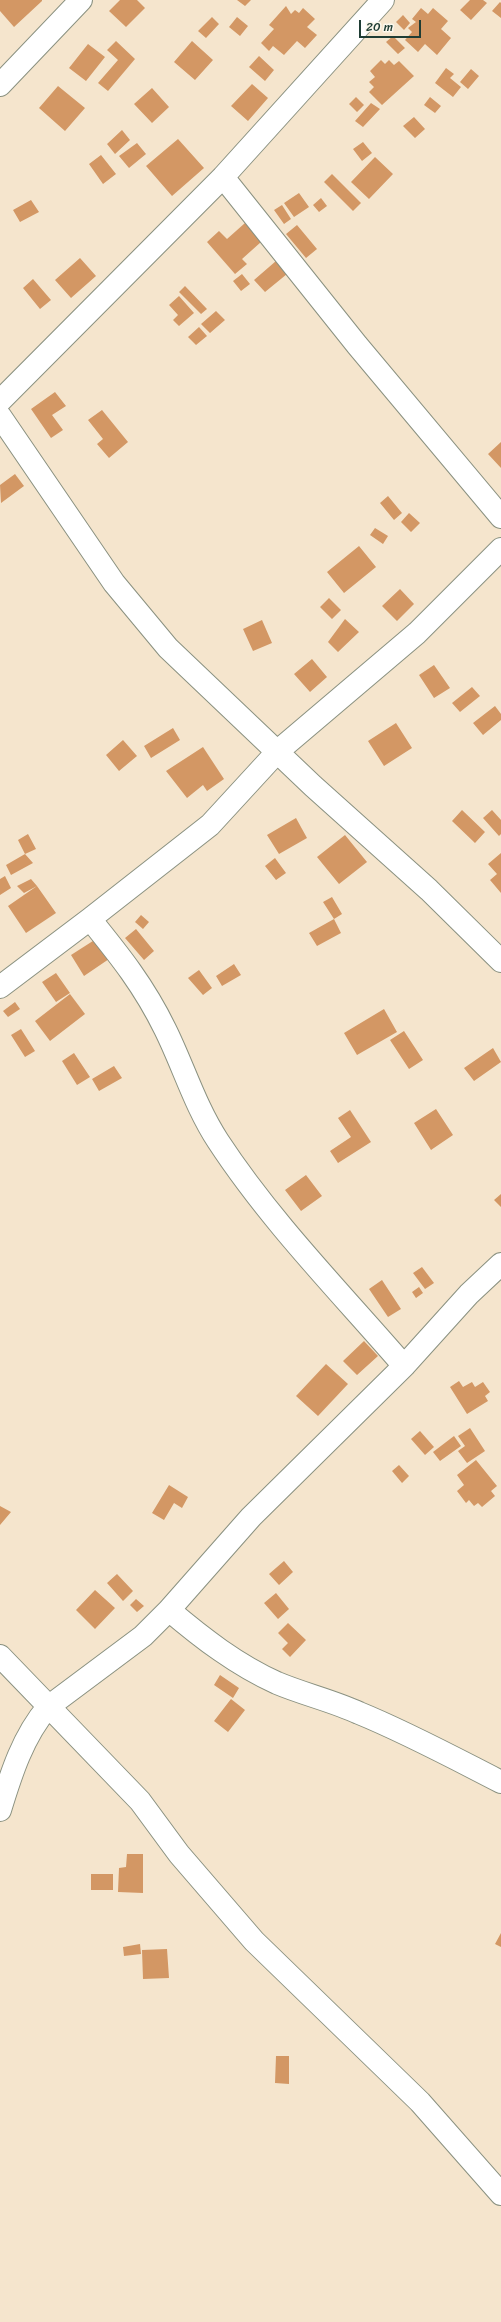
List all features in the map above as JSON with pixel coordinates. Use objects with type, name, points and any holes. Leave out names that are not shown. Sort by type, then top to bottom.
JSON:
[{"type":"street","points":[[0,85],[81,0]]},
{"type":"street","points":[[0,401],[223,177],[383,0]]},
{"type":"street","points":[[223,177],[357,345],[501,517]]},
{"type":"street","points":[[0,416],[114,583],[138,613],[211,690],[278,751],[313,786],[429,890],[501,961]]},
{"type":"street","points":[[0,987],[210,825],[278,751],[417,633],[501,549]]},
{"type":"street","points":[[90,919],[128,966],[147,995],[180,1061],[193,1094],[217,1140],[255,1193],[404,1366]]},
{"type":"street","points":[[0,1810],[6,1767],[37,1720],[48,1707],[143,1636],[169,1610],[251,1517],[404,1366],[469,1294],[501,1264]]},
{"type":"street","points":[[169,1610],[190,1628],[244,1667],[278,1683],[359,1712],[428,1744],[501,1782]]},
{"type":"street","points":[[0,1656],[140,1801],[179,1854],[254,1941],[420,2102],[501,2194]]},
{"type":"building","points":[[0,0],[42,1],[14,27],[0,11]]},
{"type":"building","points":[[120,0],[137,0],[145,8],[126,27],[109,11]]},
{"type":"building","points":[[237,0],[251,0],[245,6]]},
{"type":"building","points":[[470,0],[483,0],[487,3],[471,20],[460,10]]},
{"type":"building","points":[[500,2],[501,3],[501,18],[492,11]]},
{"type":"building","points":[[286,6],[291,14],[295,10],[299,13],[303,8],[315,19],[307,27],[317,35],[305,48],[297,41],[284,55],[273,46],[269,51],[261,43],[274,29],[269,25]]},
{"type":"building","points":[[421,8],[428,14],[433,8],[448,21],[441,29],[451,38],[437,55],[425,44],[418,52],[405,40],[412,32],[408,28],[416,22],[412,19]]},
{"type":"building","points":[[403,15],[410,23],[404,30],[396,22]]},
{"type":"building","points":[[212,17],[219,24],[206,38],[198,31]]},
{"type":"building","points":[[237,17],[248,26],[240,36],[229,27]]},
{"type":"building","points":[[393,36],[405,48],[398,54],[386,42]]},
{"type":"building","points":[[116,41],[135,59],[108,91],[98,83],[118,60],[107,50]]},
{"type":"building","points":[[192,41],[213,60],[195,80],[174,62]]},
{"type":"building","points":[[88,44],[105,57],[86,81],[69,68]]},
{"type":"building","points":[[259,56],[274,70],[265,81],[249,67]]},
{"type":"building","points":[[381,60],[385,64],[389,60],[394,65],[399,61],[414,76],[382,105],[369,92],[374,87],[369,82],[375,77],[370,71]]},
{"type":"building","points":[[446,68],[454,74],[450,78],[461,87],[453,97],[435,83]]},
{"type":"building","points":[[471,69],[479,76],[468,89],[460,82]]},
{"type":"building","points":[[252,84],[268,98],[248,121],[231,106]]},
{"type":"building","points":[[58,86],[85,108],[65,131],[39,108]]},
{"type":"building","points":[[152,88],[169,107],[152,123],[134,104]]},
{"type":"building","points":[[356,97],[364,105],[357,112],[349,104]]},
{"type":"building","points":[[430,97],[441,106],[435,113],[424,105]]},
{"type":"building","points":[[371,103],[380,109],[363,127],[355,121]]},
{"type":"building","points":[[414,117],[425,129],[415,138],[403,126]]},
{"type":"building","points":[[122,130],[130,140],[115,154],[107,144]]},
{"type":"building","points":[[178,139],[204,168],[172,196],[146,166]]},
{"type":"building","points":[[363,142],[372,153],[362,161],[353,149]]},
{"type":"building","points":[[137,143],[146,154],[129,168],[119,156]]},
{"type":"building","points":[[101,155],[116,174],[103,184],[89,164]]},
{"type":"building","points":[[375,157],[393,174],[369,199],[351,182]]},
{"type":"building","points":[[332,174],[361,203],[353,211],[324,182]]},
{"type":"building","points":[[299,193],[309,207],[294,217],[284,203]]},
{"type":"building","points":[[321,198],[327,206],[319,212],[313,205]]},
{"type":"building","points":[[31,200],[39,212],[20,222],[13,210]]},
{"type":"building","points":[[282,205],[291,219],[284,224],[274,210]]},
{"type":"building","points":[[245,223],[261,242],[242,259],[247,264],[235,274],[207,242],[219,231],[227,239]]},
{"type":"building","points":[[297,225],[317,249],[306,258],[286,234]]},
{"type":"building","points":[[80,258],[96,276],[71,298],[55,280]]},
{"type":"building","points":[[276,261],[287,274],[265,292],[254,280]]},
{"type":"building","points":[[242,274],[250,284],[241,291],[233,281]]},
{"type":"building","points":[[33,279],[51,300],[40,309],[23,288]]},
{"type":"building","points":[[185,286],[207,309],[201,314],[179,292]]},
{"type":"building","points":[[179,296],[194,313],[179,326],[173,320],[178,315],[169,305]]},
{"type":"building","points":[[216,311],[225,320],[210,333],[201,324]]},
{"type":"building","points":[[199,327],[207,336],[196,345],[188,337]]},
{"type":"building","points":[[55,392],[66,406],[52,415],[63,430],[51,438],[31,409]]},
{"type":"building","points":[[102,410],[128,442],[109,458],[97,444],[103,439],[88,420]]},
{"type":"building","points":[[501,442],[501,468],[488,454]]},
{"type":"building","points":[[15,474],[24,486],[1,503],[0,485]]},
{"type":"building","points":[[388,496],[402,513],[394,520],[380,503]]},
{"type":"building","points":[[409,513],[420,523],[411,532],[401,522]]},
{"type":"building","points":[[375,528],[388,536],[383,544],[370,535]]},
{"type":"building","points":[[359,546],[376,567],[344,593],[327,572]]},
{"type":"building","points":[[400,589],[414,604],[397,621],[382,606]]},
{"type":"building","points":[[329,598],[341,610],[332,619],[320,607]]},
{"type":"building","points":[[345,619],[359,632],[338,652],[328,642]]},
{"type":"building","points":[[262,620],[272,643],[253,651],[243,629]]},
{"type":"building","points":[[312,659],[327,677],[310,692],[294,674]]},
{"type":"building","points":[[434,665],[450,688],[434,698],[419,675]]},
{"type":"building","points":[[472,687],[480,696],[460,712],[452,703]]},
{"type":"building","points":[[495,706],[501,714],[501,720],[483,735],[473,723]]},
{"type":"building","points":[[396,723],[412,748],[384,766],[368,741]]},
{"type":"building","points":[[173,728],[180,740],[151,758],[144,746]]},
{"type":"building","points":[[123,740],[137,756],[119,771],[106,755]]},
{"type":"building","points":[[203,747],[224,779],[207,791],[203,785],[187,798],[166,771]]},
{"type":"building","points":[[462,810],[485,832],[475,843],[452,821]]},
{"type":"building","points":[[492,810],[501,820],[501,834],[499,836],[483,818]]},
{"type":"building","points":[[296,818],[307,838],[279,854],[267,835]]},
{"type":"building","points":[[28,834],[36,849],[25,854],[18,840]]},
{"type":"building","points":[[345,835],[367,862],[339,884],[317,857]]},
{"type":"building","points":[[501,853],[501,893],[490,880],[497,874],[488,864]]},
{"type":"building","points":[[25,854],[33,863],[11,875],[6,865]]},
{"type":"building","points":[[275,858],[286,873],[276,880],[265,866]]},
{"type":"building","points":[[5,876],[11,888],[0,895],[0,879]]},
{"type":"building","points":[[31,879],[37,886],[24,893],[17,886]]},
{"type":"building","points":[[37,886],[56,913],[26,933],[8,906]]},
{"type":"building","points":[[332,897],[342,914],[334,919],[323,902]]},
{"type":"building","points":[[141,915],[149,922],[143,929],[135,922]]},
{"type":"building","points":[[334,919],[341,933],[317,946],[309,933]]},
{"type":"building","points":[[136,929],[154,951],[144,960],[125,938]]},
{"type":"building","points":[[96,939],[109,959],[84,976],[71,955]]},
{"type":"building","points":[[234,964],[241,975],[222,986],[216,976]]},
{"type":"building","points":[[199,970],[212,988],[203,995],[188,978]]},
{"type":"building","points":[[56,973],[70,993],[56,1002],[42,982]]},
{"type":"building","points":[[70,994],[85,1014],[50,1041],[35,1021]]},
{"type":"building","points":[[15,1002],[20,1009],[8,1017],[3,1011]]},
{"type":"building","points":[[384,1009],[397,1032],[357,1055],[344,1033]]},
{"type":"building","points":[[21,1029],[35,1051],[25,1057],[11,1035]]},
{"type":"building","points":[[404,1031],[423,1060],[409,1069],[390,1040]]},
{"type":"building","points":[[493,1048],[501,1062],[474,1081],[464,1068]]},
{"type":"building","points":[[74,1053],[90,1077],[77,1085],[62,1061]]},
{"type":"building","points":[[114,1066],[122,1078],[99,1091],[92,1079]]},
{"type":"building","points":[[436,1109],[453,1135],[431,1150],[414,1123]]},
{"type":"building","points":[[350,1110],[371,1142],[338,1163],[330,1151],[351,1137],[338,1118]]},
{"type":"building","points":[[306,1175],[322,1196],[301,1211],[285,1190]]},
{"type":"building","points":[[501,1194],[501,1207],[494,1200]]},
{"type":"building","points":[[422,1267],[434,1283],[425,1289],[413,1273]]},
{"type":"building","points":[[382,1280],[401,1309],[388,1317],[369,1289]]},
{"type":"building","points":[[419,1287],[423,1293],[416,1298],[412,1292]]},
{"type":"building","points":[[364,1341],[378,1356],[357,1375],[343,1361]]},
{"type":"building","points":[[326,1364],[348,1384],[318,1416],[296,1396]]},
{"type":"building","points":[[459,1381],[463,1387],[472,1382],[475,1387],[483,1382],[490,1392],[485,1396],[488,1401],[467,1414],[450,1387]]},
{"type":"building","points":[[470,1428],[485,1451],[467,1463],[458,1451],[465,1446],[458,1436]]},
{"type":"building","points":[[420,1431],[434,1447],[425,1455],[411,1439]]},
{"type":"building","points":[[454,1436],[461,1446],[440,1461],[433,1452]]},
{"type":"building","points":[[476,1460],[497,1486],[491,1491],[495,1496],[482,1507],[478,1503],[474,1506],[469,1500],[466,1503],[457,1491],[464,1485],[457,1475]]},
{"type":"building","points":[[399,1465],[409,1476],[402,1483],[392,1471]]},
{"type":"building","points":[[169,1485],[188,1497],[182,1508],[174,1503],[164,1520],[152,1513]]},
{"type":"building","points":[[0,1506],[11,1512],[0,1525]]},
{"type":"building","points":[[284,1561],[293,1572],[279,1585],[269,1574]]},
{"type":"building","points":[[117,1574],[133,1591],[123,1601],[107,1583]]},
{"type":"building","points":[[95,1590],[115,1608],[95,1629],[76,1610]]},
{"type":"building","points":[[276,1593],[289,1609],[278,1619],[264,1603]]},
{"type":"building","points":[[136,1599],[144,1606],[137,1612],[130,1605]]},
{"type":"building","points":[[288,1623],[306,1640],[290,1657],[282,1649],[288,1643],[278,1633]]},
{"type":"building","points":[[220,1675],[239,1688],[233,1698],[214,1685]]},
{"type":"building","points":[[231,1699],[245,1710],[228,1732],[214,1721]]},
{"type":"building","points":[[127,1854],[143,1854],[143,1893],[118,1892],[119,1868],[126,1867]]},
{"type":"building","points":[[91,1874],[113,1874],[113,1890],[91,1890]]},
{"type":"building","points":[[501,1933],[501,1947],[495,1944]]},
{"type":"building","points":[[140,1944],[141,1954],[124,1956],[123,1947]]},
{"type":"building","points":[[167,1949],[169,1978],[143,1979],[142,1950]]},
{"type":"building","points":[[276,2056],[289,2056],[289,2084],[275,2083]]}]
